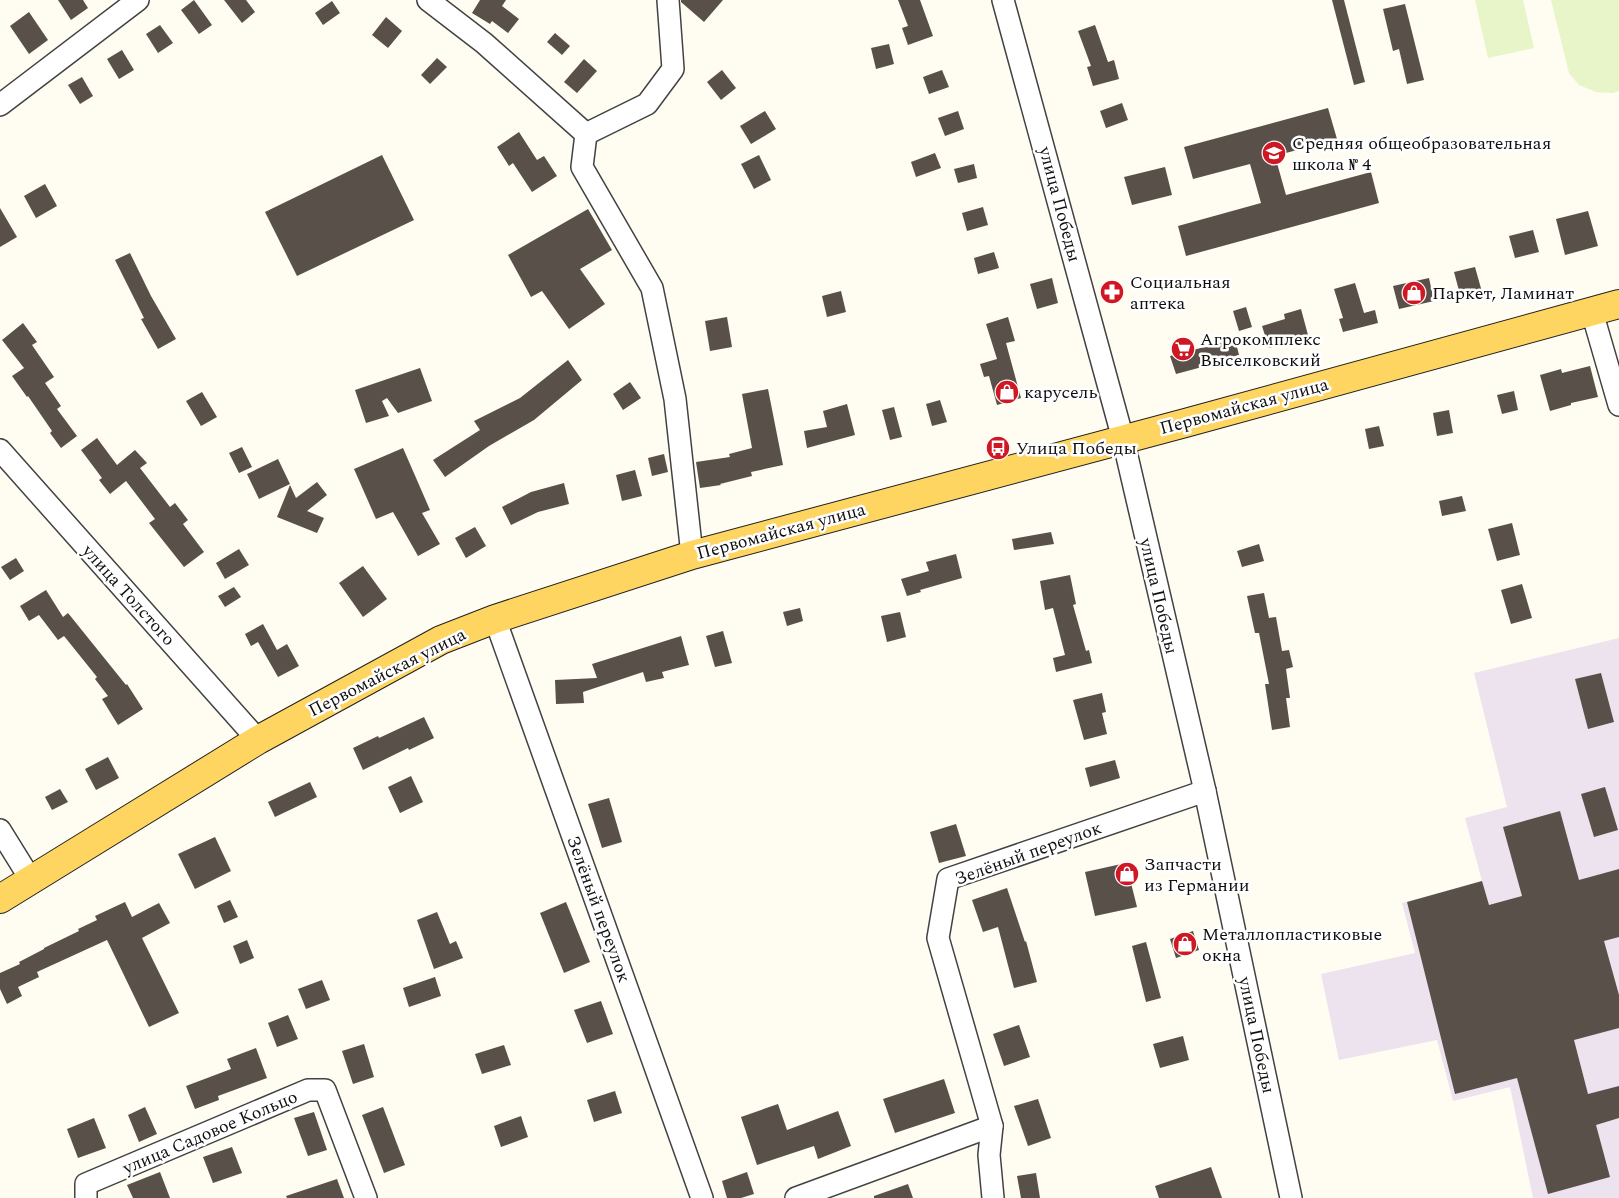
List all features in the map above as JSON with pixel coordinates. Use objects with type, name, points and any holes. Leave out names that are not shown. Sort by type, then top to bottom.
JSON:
[{"type":"main road","name":"Первомайская улица","points":[[0,899],[258,740],[441,640],[495,619],[692,555],[1619,304]]},
{"type":"street","points":[[0,105],[138,0]]},
{"type":"street","points":[[428,0],[484,43],[586,134]]},
{"type":"street","points":[[586,134],[647,104],[673,69],[668,0]]},
{"type":"street","name":"улица Победы","points":[[1003,0],[1123,439],[1205,790],[1291,1198]]},
{"type":"street","points":[[586,134],[582,167],[652,288],[675,399],[692,555]]},
{"type":"street","points":[[1592,312],[1619,405]]},
{"type":"street","name":"улица Толстого","points":[[0,450],[258,740]]},
{"type":"street","name":"Зелёный переулок","points":[[495,619],[702,1198]]},
{"type":"street","name":"Зелёный переулок","points":[[993,1198],[989,1155],[992,1126],[938,938],[948,879],[1205,790]]},
{"type":"street","points":[[0,830],[31,880]]},
{"type":"street","name":"улица Садовое Кольцо","points":[[86,1198],[86,1184],[308,1090],[325,1090],[366,1198]]},
{"type":"street","points":[[796,1198],[992,1126]]},
{"type":"shaded area","points":[[1619,638],[1619,1198],[1533,1198],[1510,1087],[1453,1101],[1437,1040],[1339,1060],[1321,974],[1415,953],[1402,903],[1482,881],[1465,818],[1507,807],[1474,673]]},
{"type":"green space","points":[[1475,0],[1523,0],[1534,48],[1488,58]]},
{"type":"green space","points":[[1551,0],[1619,0],[1619,91],[1613,93],[1596,92],[1579,85],[1569,73]]},
{"type":"building","points":[[58,0],[83,0],[88,8],[71,20]]},
{"type":"building","points":[[194,0],[212,25],[199,34],[181,10]]},
{"type":"building","points":[[224,0],[246,0],[255,12],[242,23]]},
{"type":"building","points":[[480,0],[506,0],[502,6],[519,19],[508,33],[492,21],[490,24],[472,13]]},
{"type":"building","points":[[681,0],[723,0],[704,22]]},
{"type":"building","points":[[898,0],[920,0],[933,36],[908,45],[902,28],[908,26]]},
{"type":"building","points":[[1332,0],[1344,0],[1365,82],[1354,85]]},
{"type":"building","points":[[332,1],[340,13],[323,25],[315,13]]},
{"type":"building","points":[[1405,4],[1424,80],[1407,84],[1399,49],[1393,51],[1383,9]]},
{"type":"building","points":[[29,12],[48,40],[29,54],[10,26]]},
{"type":"building","points":[[386,17],[402,31],[388,48],[372,35]]},
{"type":"building","points":[[160,25],[173,43],[158,53],[146,34]]},
{"type":"building","points":[[1095,25],[1108,62],[1114,60],[1119,79],[1093,86],[1087,67],[1091,66],[1078,31]]},
{"type":"building","points":[[555,33],[570,46],[562,55],[547,42]]},
{"type":"building","points":[[889,44],[894,64],[876,69],[871,48]]},
{"type":"building","points":[[122,50],[134,70],[119,79],[107,59]]},
{"type":"building","points":[[437,58],[447,67],[430,84],[421,75]]},
{"type":"building","points":[[584,59],[597,71],[577,93],[564,82]]},
{"type":"building","points":[[722,70],[736,88],[721,100],[707,82]]},
{"type":"building","points":[[942,70],[949,87],[929,94],[923,77]]},
{"type":"building","points":[[82,77],[93,96],[80,104],[68,85]]},
{"type":"building","points":[[1122,103],[1128,120],[1106,128],[1100,111]]},
{"type":"building","points":[[1328,108],[1337,139],[1275,156],[1286,195],[1371,172],[1379,203],[1186,256],[1178,226],[1261,203],[1250,164],[1193,179],[1184,147]]},
{"type":"building","points":[[765,111],[776,129],[751,144],[740,126]]},
{"type":"building","points":[[958,111],[964,129],[945,136],[938,118]]},
{"type":"building","points":[[519,132],[537,160],[544,156],[557,176],[532,192],[513,163],[509,166],[497,147]]},
{"type":"building","points":[[935,153],[941,168],[916,177],[911,162]]},
{"type":"building","points":[[382,155],[414,220],[297,276],[265,212]]},
{"type":"building","points":[[759,155],[771,180],[754,189],[741,164]]},
{"type":"building","points":[[974,164],[977,178],[958,183],[954,169]]},
{"type":"building","points":[[1165,167],[1172,195],[1132,205],[1124,177]]},
{"type":"building","points":[[45,184],[57,206],[36,218],[24,196]]},
{"type":"building","points":[[983,207],[988,225],[967,231],[962,213]]},
{"type":"building","points":[[0,208],[17,237],[0,247]]},
{"type":"building","points":[[588,209],[612,250],[580,269],[605,304],[569,329],[542,291],[531,297],[508,255]]},
{"type":"building","points":[[1588,211],[1598,246],[1565,255],[1556,219]]},
{"type":"building","points":[[1533,230],[1539,252],[1515,258],[1509,236]]},
{"type":"building","points":[[994,252],[999,268],[978,274],[974,258]]},
{"type":"building","points":[[130,253],[151,296],[176,339],[158,349],[141,319],[144,318],[115,260]]},
{"type":"building","points":[[1475,267],[1482,292],[1461,298],[1454,272]]},
{"type":"building","points":[[1052,278],[1058,303],[1037,309],[1030,284]]},
{"type":"building","name":"Паркет, Ламинат","points":[[1429,278],[1434,301],[1399,309],[1393,286]]},
{"type":"building","name":"Социальная аптека","points":[[1115,281],[1120,299],[1108,303],[1103,284]]},
{"type":"building","points":[[1355,283],[1364,313],[1375,310],[1378,323],[1343,332],[1339,319],[1343,318],[1334,289]]},
{"type":"building","points":[[841,291],[846,312],[827,317],[822,296]]},
{"type":"building","points":[[1246,307],[1252,327],[1239,331],[1233,311]]},
{"type":"building","points":[[1301,309],[1308,335],[1282,342],[1282,344],[1269,348],[1262,326],[1285,319],[1284,314]]},
{"type":"building","points":[[727,317],[732,347],[710,351],[705,321]]},
{"type":"building","points":[[1008,317],[1015,341],[1006,343],[1021,398],[997,405],[989,376],[984,377],[980,364],[997,359],[986,324]]},
{"type":"building","points":[[23,323],[37,342],[32,345],[54,377],[45,383],[61,406],[57,409],[77,436],[61,448],[50,433],[52,431],[12,376],[24,368],[2,340]]},
{"type":"building","points":[[1235,339],[1239,355],[1202,364],[1202,367],[1176,374],[1170,356]]},
{"type":"building","points":[[568,360],[582,380],[534,420],[489,446],[445,477],[433,460],[480,430],[474,421],[520,398]]},
{"type":"building","points":[[1590,366],[1598,397],[1571,403],[1571,405],[1550,411],[1540,375],[1561,369],[1562,373]]},
{"type":"building","points":[[420,368],[432,401],[398,413],[387,398],[382,401],[389,416],[366,423],[355,390]]},
{"type":"building","points":[[630,382],[641,398],[623,410],[613,394]]},
{"type":"building","points":[[768,389],[783,465],[751,472],[752,476],[721,485],[700,488],[696,462],[730,457],[729,454],[752,448],[742,394]]},
{"type":"building","points":[[1514,391],[1518,410],[1502,414],[1497,395]]},
{"type":"building","points":[[202,392],[217,417],[201,426],[186,401]]},
{"type":"building","points":[[940,400],[947,422],[932,426],[926,404]]},
{"type":"building","points":[[847,404],[855,435],[807,448],[804,431],[827,427],[823,411]]},
{"type":"building","points":[[894,407],[902,437],[890,440],[882,410]]},
{"type":"building","points":[[1449,410],[1453,433],[1437,436],[1433,413]]},
{"type":"building","points":[[1379,426],[1384,446],[1369,449],[1365,429]]},
{"type":"building","points":[[97,438],[117,465],[135,450],[147,463],[140,468],[170,507],[175,503],[188,520],[183,524],[204,552],[184,567],[149,523],[155,519],[126,481],[110,494],[99,480],[102,478],[81,450]]},
{"type":"building","points":[[242,447],[252,467],[239,473],[229,453]]},
{"type":"building","points":[[403,448],[430,510],[422,513],[440,544],[418,556],[393,512],[376,519],[354,469]]},
{"type":"building","points":[[664,454],[668,472],[652,476],[648,458]]},
{"type":"building","points":[[278,459],[290,484],[259,499],[247,474]]},
{"type":"building","points":[[635,470],[642,496],[622,501],[616,475]]},
{"type":"building","points":[[317,482],[327,495],[307,511],[324,518],[317,533],[277,517],[290,485],[296,498]]},
{"type":"building","points":[[564,483],[569,504],[538,512],[511,525],[502,507],[531,492]]},
{"type":"building","points":[[1462,496],[1466,511],[1442,516],[1439,501]]},
{"type":"building","points":[[1512,523],[1520,555],[1497,561],[1488,529]]},
{"type":"building","points":[[475,527],[486,546],[466,558],[455,538]]},
{"type":"building","points":[[1051,532],[1054,544],[1014,550],[1012,539]]},
{"type":"building","points":[[1259,544],[1264,561],[1242,567],[1237,551]]},
{"type":"building","points":[[239,549],[249,565],[225,579],[216,563]]},
{"type":"building","points":[[956,554],[962,578],[920,590],[921,592],[907,596],[901,579],[929,571],[926,562]]},
{"type":"building","points":[[16,558],[24,571],[10,580],[1,567]]},
{"type":"building","points":[[363,566],[387,599],[363,617],[339,583]]},
{"type":"building","points":[[1070,575],[1076,604],[1073,605],[1086,651],[1089,650],[1092,663],[1056,672],[1053,658],[1065,655],[1053,608],[1045,610],[1040,581]]},
{"type":"building","points":[[1522,584],[1532,618],[1511,624],[1501,590]]},
{"type":"building","points":[[234,587],[241,597],[225,607],[218,596]]},
{"type":"building","points":[[46,590],[63,617],[68,613],[127,684],[143,709],[118,725],[102,699],[108,696],[95,679],[97,677],[64,636],[58,640],[39,615],[29,621],[20,606]]},
{"type":"building","points":[[1264,593],[1269,618],[1276,617],[1282,651],[1289,650],[1293,667],[1286,669],[1290,698],[1286,698],[1290,727],[1272,730],[1265,684],[1269,684],[1259,633],[1255,633],[1247,596]]},
{"type":"building","points":[[800,608],[803,621],[787,626],[783,612]]},
{"type":"building","points":[[900,612],[906,637],[887,642],[881,616]]},
{"type":"building","points":[[263,624],[277,650],[287,644],[299,666],[278,677],[258,642],[251,646],[245,634]]},
{"type":"building","points":[[723,631],[732,663],[715,667],[706,636]]},
{"type":"building","points":[[681,636],[689,665],[662,672],[664,678],[646,682],[643,672],[583,692],[584,703],[556,704],[555,680],[597,678],[592,664]]},
{"type":"building","points":[[1601,673],[1614,722],[1588,729],[1575,679]]},
{"type":"building","points":[[1102,693],[1106,712],[1102,713],[1107,734],[1084,740],[1073,700]]},
{"type":"building","points":[[424,717],[434,738],[409,750],[408,748],[363,770],[353,748]]},
{"type":"building","points":[[108,757],[119,778],[96,790],[85,769]]},
{"type":"building","points":[[1115,760],[1120,778],[1090,787],[1085,768]]},
{"type":"building","points":[[411,776],[423,802],[400,813],[388,787]]},
{"type":"building","points":[[310,782],[317,797],[275,817],[268,802]]},
{"type":"building","points":[[1605,787],[1618,830],[1594,837],[1581,794]]},
{"type":"building","points":[[60,789],[68,802],[52,810],[45,797]]},
{"type":"building","points":[[609,798],[622,842],[602,848],[588,804]]},
{"type":"building","points":[[1560,811],[1579,880],[1619,869],[1619,937],[1604,941],[1619,995],[1619,1028],[1574,1040],[1588,1094],[1619,1086],[1619,1118],[1596,1125],[1610,1177],[1548,1194],[1517,1078],[1455,1094],[1407,902],[1482,881],[1489,905],[1522,896],[1503,827]]},
{"type":"building","points":[[956,824],[966,856],[939,863],[930,832]]},
{"type":"building","points":[[215,837],[231,871],[195,889],[178,854]]},
{"type":"building","points":[[1126,863],[1137,907],[1095,916],[1085,872]]},
{"type":"building","points":[[1007,888],[1026,941],[1037,982],[1014,988],[998,927],[983,932],[972,900]]},
{"type":"building","points":[[230,900],[238,917],[224,923],[217,906]]},
{"type":"building","points":[[125,902],[132,917],[159,903],[170,923],[142,938],[179,1013],[149,1027],[107,940],[37,972],[39,977],[18,987],[22,996],[7,1004],[0,989],[0,973],[79,931],[78,929],[97,920],[95,916]]},
{"type":"building","points":[[566,902],[590,962],[564,973],[540,913]]},
{"type":"building","points":[[437,912],[450,944],[456,941],[463,958],[434,969],[417,920]]},
{"type":"building","name":"Металлопластиковые окна","points":[[1193,931],[1199,950],[1176,958],[1170,939]]},
{"type":"building","points":[[247,940],[254,958],[240,964],[233,946]]},
{"type":"building","points":[[1146,942],[1161,998],[1146,1002],[1132,946]]},
{"type":"building","points":[[435,977],[441,996],[409,1007],[403,988]]},
{"type":"building","points":[[322,980],[330,1000],[306,1009],[298,989]]},
{"type":"building","points":[[601,1001],[613,1034],[587,1043],[574,1010]]},
{"type":"building","points":[[288,1015],[298,1039],[277,1047],[268,1023]]},
{"type":"building","points":[[1019,1025],[1030,1057],[1004,1066],[993,1034]]},
{"type":"building","points":[[1183,1036],[1189,1060],[1160,1068],[1153,1044]]},
{"type":"building","points":[[364,1044],[374,1077],[353,1084],[342,1051]]},
{"type":"building","points":[[504,1045],[511,1065],[482,1074],[475,1054]]},
{"type":"building","points":[[256,1048],[267,1078],[218,1096],[219,1100],[195,1109],[186,1086],[231,1069],[227,1059]]},
{"type":"building","points":[[944,1079],[955,1113],[895,1133],[883,1099]]},
{"type":"building","points":[[615,1091],[622,1113],[594,1122],[587,1100]]},
{"type":"building","points":[[1038,1099],[1051,1138],[1028,1146],[1014,1106]]},
{"type":"building","points":[[778,1104],[787,1130],[838,1111],[851,1146],[818,1159],[814,1146],[757,1165],[741,1117]]},
{"type":"building","points":[[145,1107],[157,1134],[139,1142],[128,1115]]},
{"type":"building","points":[[383,1107],[405,1165],[384,1173],[362,1115]]},
{"type":"building","points":[[314,1112],[327,1150],[308,1156],[294,1118]]},
{"type":"building","points":[[521,1116],[528,1137],[501,1147],[494,1126]]},
{"type":"building","points":[[94,1118],[106,1148],[78,1158],[67,1129]]},
{"type":"building","points":[[232,1147],[242,1173],[213,1183],[203,1157]]},
{"type":"building","points":[[1211,1167],[1222,1198],[1159,1198],[1155,1186]]},
{"type":"building","points":[[160,1172],[170,1198],[133,1198],[127,1185]]},
{"type":"building","points":[[747,1172],[754,1194],[741,1198],[727,1198],[722,1181]]},
{"type":"building","points":[[1036,1173],[1040,1198],[1021,1198],[1017,1176]]},
{"type":"building","points":[[337,1179],[344,1198],[287,1198],[286,1196]]},
{"type":"building","points":[[908,1184],[913,1198],[874,1198],[874,1196]]},
{"type":"place","name":"Средняя общеобразовательная школа № 4","points":[[1274,153]]},
{"type":"place","name":"Социальная аптека","points":[[1112,292]]},
{"type":"place","name":"Паркет, Ламинат","points":[[1414,293]]},
{"type":"place","name":"Агрокомплекс Выселковский","points":[[1183,349]]},
{"type":"place","name":"карусель","points":[[1007,392]]},
{"type":"place","name":"Улица Победы","points":[[998,448]]},
{"type":"place","name":"Запчасти из Германии","points":[[1127,874]]},
{"type":"place","name":"Металлопластиковые окна","points":[[1185,944]]}]
